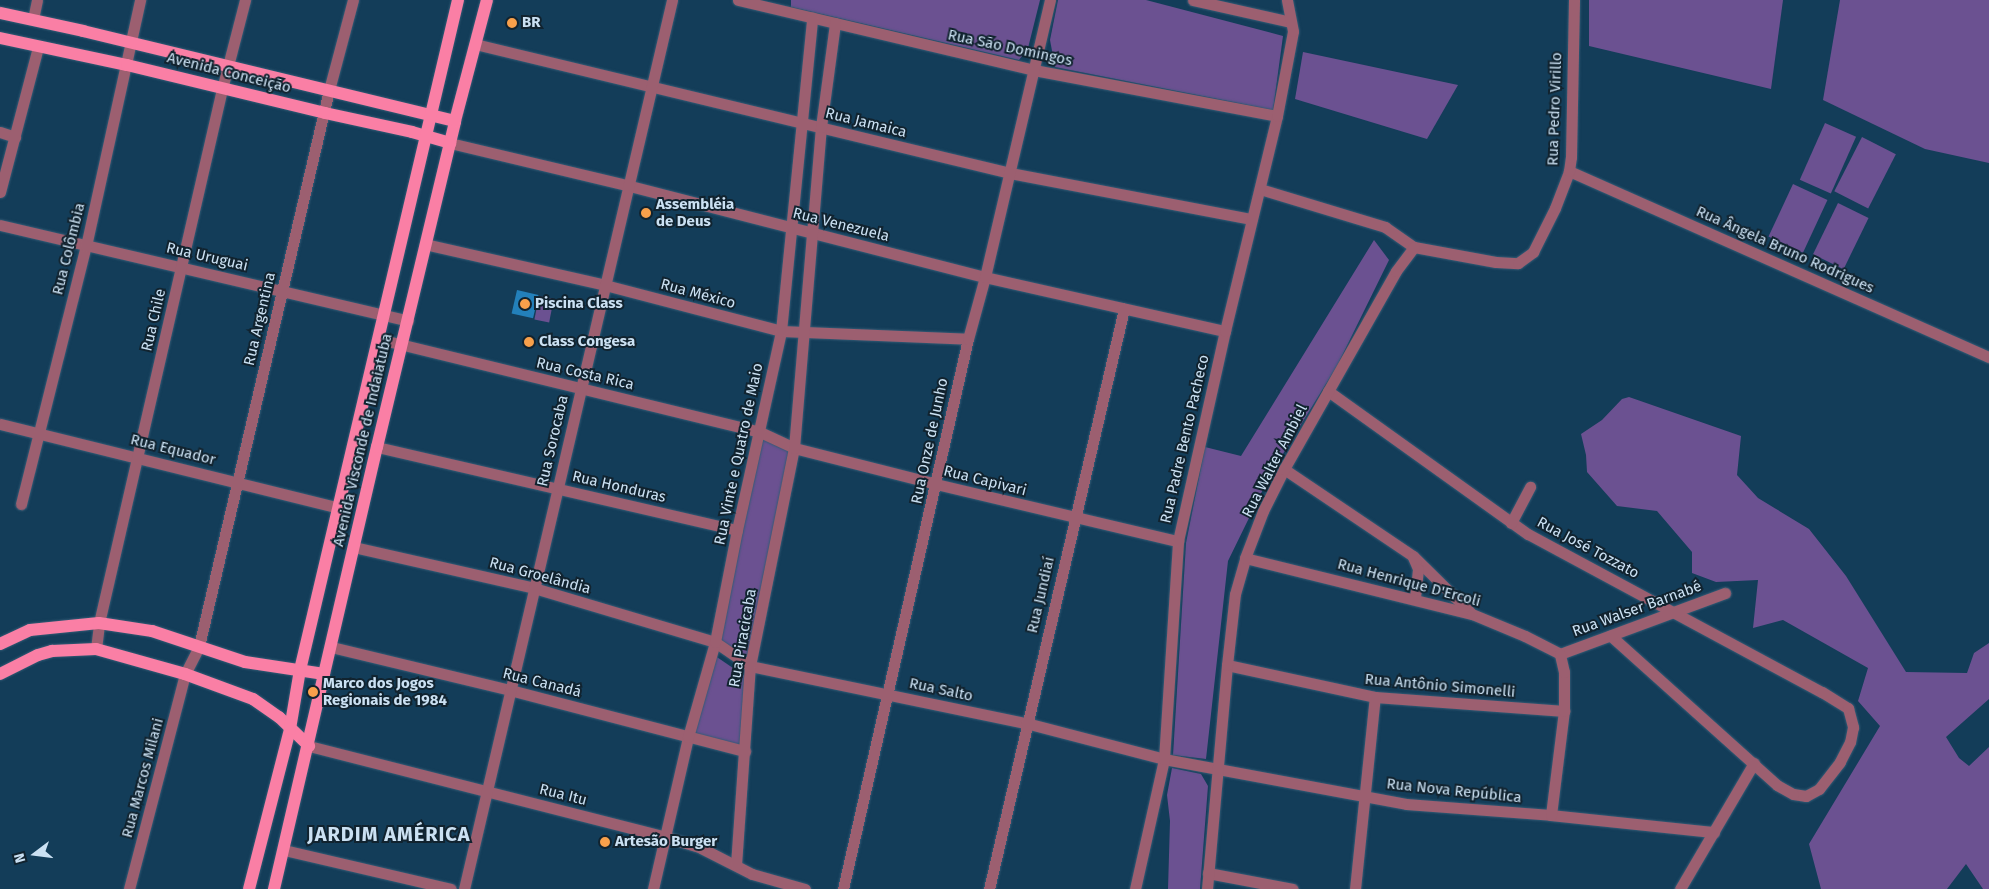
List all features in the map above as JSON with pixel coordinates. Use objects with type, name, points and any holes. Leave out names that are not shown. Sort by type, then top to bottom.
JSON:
[{"type":"main road","name":"Avenida Visconde de Indaiatuba","points":[[249,889],[290,729],[300,670],[458,0]]},
{"type":"main road","name":"Avenida Visconde de Indaiatuba","points":[[274,889],[455,121],[487,0]]},
{"type":"main road","name":"Avenida Conceição","points":[[0,13],[130,42],[455,121]]},
{"type":"main road","name":"Avenida Conceição","points":[[0,38],[126,65],[450,143]]},
{"type":"main road","points":[[0,644],[30,630],[99,623],[152,631],[246,662],[324,674]]},
{"type":"main road","points":[[0,674],[38,655],[52,651],[96,649],[185,674],[253,699],[279,717],[309,746]]},
{"type":"street","points":[[32,19],[37,0]]},
{"type":"street","name":"Rua Colômbia","points":[[21,504],[86,246],[140,0]]},
{"type":"street","name":"Rua Chile","points":[[96,649],[99,623],[222,89],[246,0]]},
{"type":"street","name":"Rua Argentina","points":[[198,646],[329,90],[353,0]]},
{"type":"street","name":"Rua Sorocaba","points":[[464,889],[672,0]]},
{"type":"street","name":"Rua São Domingos","points":[[738,0],[1034,70],[1278,116]]},
{"type":"street","name":"Rua Onze de Junho","points":[[843,889],[968,339],[985,278],[1050,0]]},
{"type":"street","points":[[1193,0],[1291,22]]},
{"type":"street","name":"Rua Padre Bento Pacheco","points":[[1135,889],[1164,759],[1178,541],[1225,331],[1278,116],[1292,31],[1287,0]]},
{"type":"street","name":"Rua Pedro Virillo","points":[[1260,189],[1386,227],[1414,247],[1496,262],[1518,263],[1533,252],[1555,208],[1569,171],[1571,157],[1574,0]]},
{"type":"street","name":"Rua Vinte e Quatro de Maio","points":[[653,889],[688,737],[715,642],[737,530],[781,331],[812,18]]},
{"type":"street","points":[[794,448],[821,127],[835,23]]},
{"type":"street","name":"Rua Jamaica","points":[[475,44],[652,85],[1010,173],[1252,219]]},
{"type":"street","points":[[0,192],[38,47]]},
{"type":"street","points":[[0,132],[15,137]]},
{"type":"street","name":"Rua Venezuela","points":[[450,143],[630,186],[985,278],[1225,331]]},
{"type":"street","name":"Rua Ângela Bruno Rodrigues","points":[[1569,171],[1989,357]]},
{"type":"street","name":"Rua Uruguai","points":[[0,225],[86,246],[182,266],[408,321]]},
{"type":"street","name":"Rua México","points":[[426,244],[605,285],[781,331],[968,339]]},
{"type":"street","name":"Rua Walter Ambiel","points":[[1207,889],[1235,594],[1245,558],[1263,511],[1284,469],[1396,271],[1414,247]]},
{"type":"street","name":"Rua Jundiaí","points":[[989,889],[1026,723],[1124,309]]},
{"type":"street","name":"Rua Costa Rica","points":[[379,339],[760,432]]},
{"type":"street","name":"Rua José Tozzato","points":[[1328,391],[1488,504],[1511,523],[1848,708],[1853,727],[1850,742],[1840,762],[1819,789],[1806,796],[1793,794],[1777,785],[1754,763]]},
{"type":"street","name":"Rua Equador","points":[[0,424],[339,508]]},
{"type":"street","name":"Rua Capivari","points":[[760,432],[794,448],[1074,518],[1178,541]]},
{"type":"street","name":"Rua Honduras","points":[[377,447],[737,530]]},
{"type":"street","name":"Rua Piracicaba","points":[[736,865],[750,666],[794,448]]},
{"type":"street","points":[[1284,469],[1413,556],[1472,614]]},
{"type":"street","points":[[1511,523],[1530,487]]},
{"type":"street","name":"Rua Groelândia","points":[[354,547],[534,588],[715,642]]},
{"type":"street","points":[[1413,556],[1418,569],[1415,599]]},
{"type":"street","name":"Rua Henrique D'Ercoli","points":[[1245,558],[1472,614],[1525,636],[1560,654]]},
{"type":"street","name":"Rua Walser Barnabé","points":[[1560,654],[1725,593]]},
{"type":"street","points":[[1610,635],[1754,763],[1680,889]]},
{"type":"street","name":"Rua Salto","points":[[715,642],[750,666],[1026,723],[1164,759]]},
{"type":"street","name":"Rua Marcos Milani","points":[[129,889],[185,674],[198,646]]},
{"type":"street","name":"Rua Canadá","points":[[331,648],[510,690],[745,751]]},
{"type":"street","points":[[1551,815],[1564,711],[1564,672],[1560,654]]},
{"type":"street","name":"Rua Antônio Simonelli","points":[[1227,665],[1375,697],[1564,711]]},
{"type":"street","points":[[1355,889],[1375,697]]},
{"type":"street","name":"Rua Itu","points":[[309,746],[666,837],[701,848],[752,874],[805,889]]},
{"type":"street","name":"Rua Nova República","points":[[1164,759],[1406,804],[1551,815],[1714,832]]},
{"type":"street","points":[[284,850],[451,889]]},
{"type":"street","points":[[1208,874],[1293,889]]},
{"type":"shaded area","points":[[791,0],[1040,0],[1028,48],[1019,60],[791,7]]},
{"type":"shaded area","points":[[1058,0],[1146,0],[1283,36],[1273,110],[1055,67],[1050,40]]},
{"type":"shaded area","points":[[1589,0],[1783,0],[1771,89],[1589,46]]},
{"type":"shaded area","points":[[1840,0],[1989,0],[1989,163],[1925,149],[1823,100]]},
{"type":"shaded area","points":[[1303,52],[1458,85],[1427,139],[1295,99]]},
{"type":"shaded area","points":[[1825,123],[1856,137],[1831,193],[1800,180]]},
{"type":"shaded area","points":[[1862,137],[1896,154],[1868,209],[1834,191]]},
{"type":"shaded area","points":[[1793,184],[1827,200],[1803,253],[1768,237]]},
{"type":"shaded area","points":[[1838,203],[1869,218],[1844,269],[1813,254]]},
{"type":"shaded area","points":[[1374,240],[1389,260],[1337,366],[1270,475],[1228,561],[1206,759],[1173,755],[1186,543],[1205,447],[1241,456]]},
{"type":"shaded area","points":[[539,296],[554,299],[549,322],[534,320]]},
{"type":"shaded area","points":[[1629,397],[1741,436],[1737,475],[1758,498],[1809,529],[1846,576],[1906,672],[1967,673],[1974,653],[1989,643],[1989,699],[1946,737],[1959,758],[1969,766],[1989,747],[1989,889],[1983,889],[1966,864],[1947,889],[1821,889],[1809,844],[1880,726],[1858,701],[1868,668],[1783,620],[1753,628],[1758,580],[1716,582],[1692,573],[1692,552],[1657,511],[1617,506],[1587,472],[1586,455],[1581,434],[1602,420],[1622,399]]},
{"type":"shaded area","points":[[760,432],[794,448],[750,666],[715,642]]},
{"type":"shaded area","points":[[711,653],[749,679],[745,751],[688,737]]},
{"type":"shaded area","points":[[1172,768],[1201,774],[1208,786],[1200,889],[1168,889],[1170,821],[1167,795]]},
{"type":"water","name":"Piscina Class","points":[[517,290],[538,295],[533,318],[512,313]]},
{"type":"place","name":"BR","points":[[512,23]]},
{"type":"place","name":"Assembléia de Deus","points":[[646,213]]},
{"type":"place","name":"Piscina Class","points":[[525,304]]},
{"type":"place","name":"Class Congesa","points":[[529,342]]},
{"type":"place","name":"Marco dos Jogos Regionais de 1984","points":[[313,692]]},
{"type":"place","name":"Artesão Burger","points":[[605,842]]},
{"type":"district","name":"JARDIM AMÉRICA","points":[[389,834]]}]
